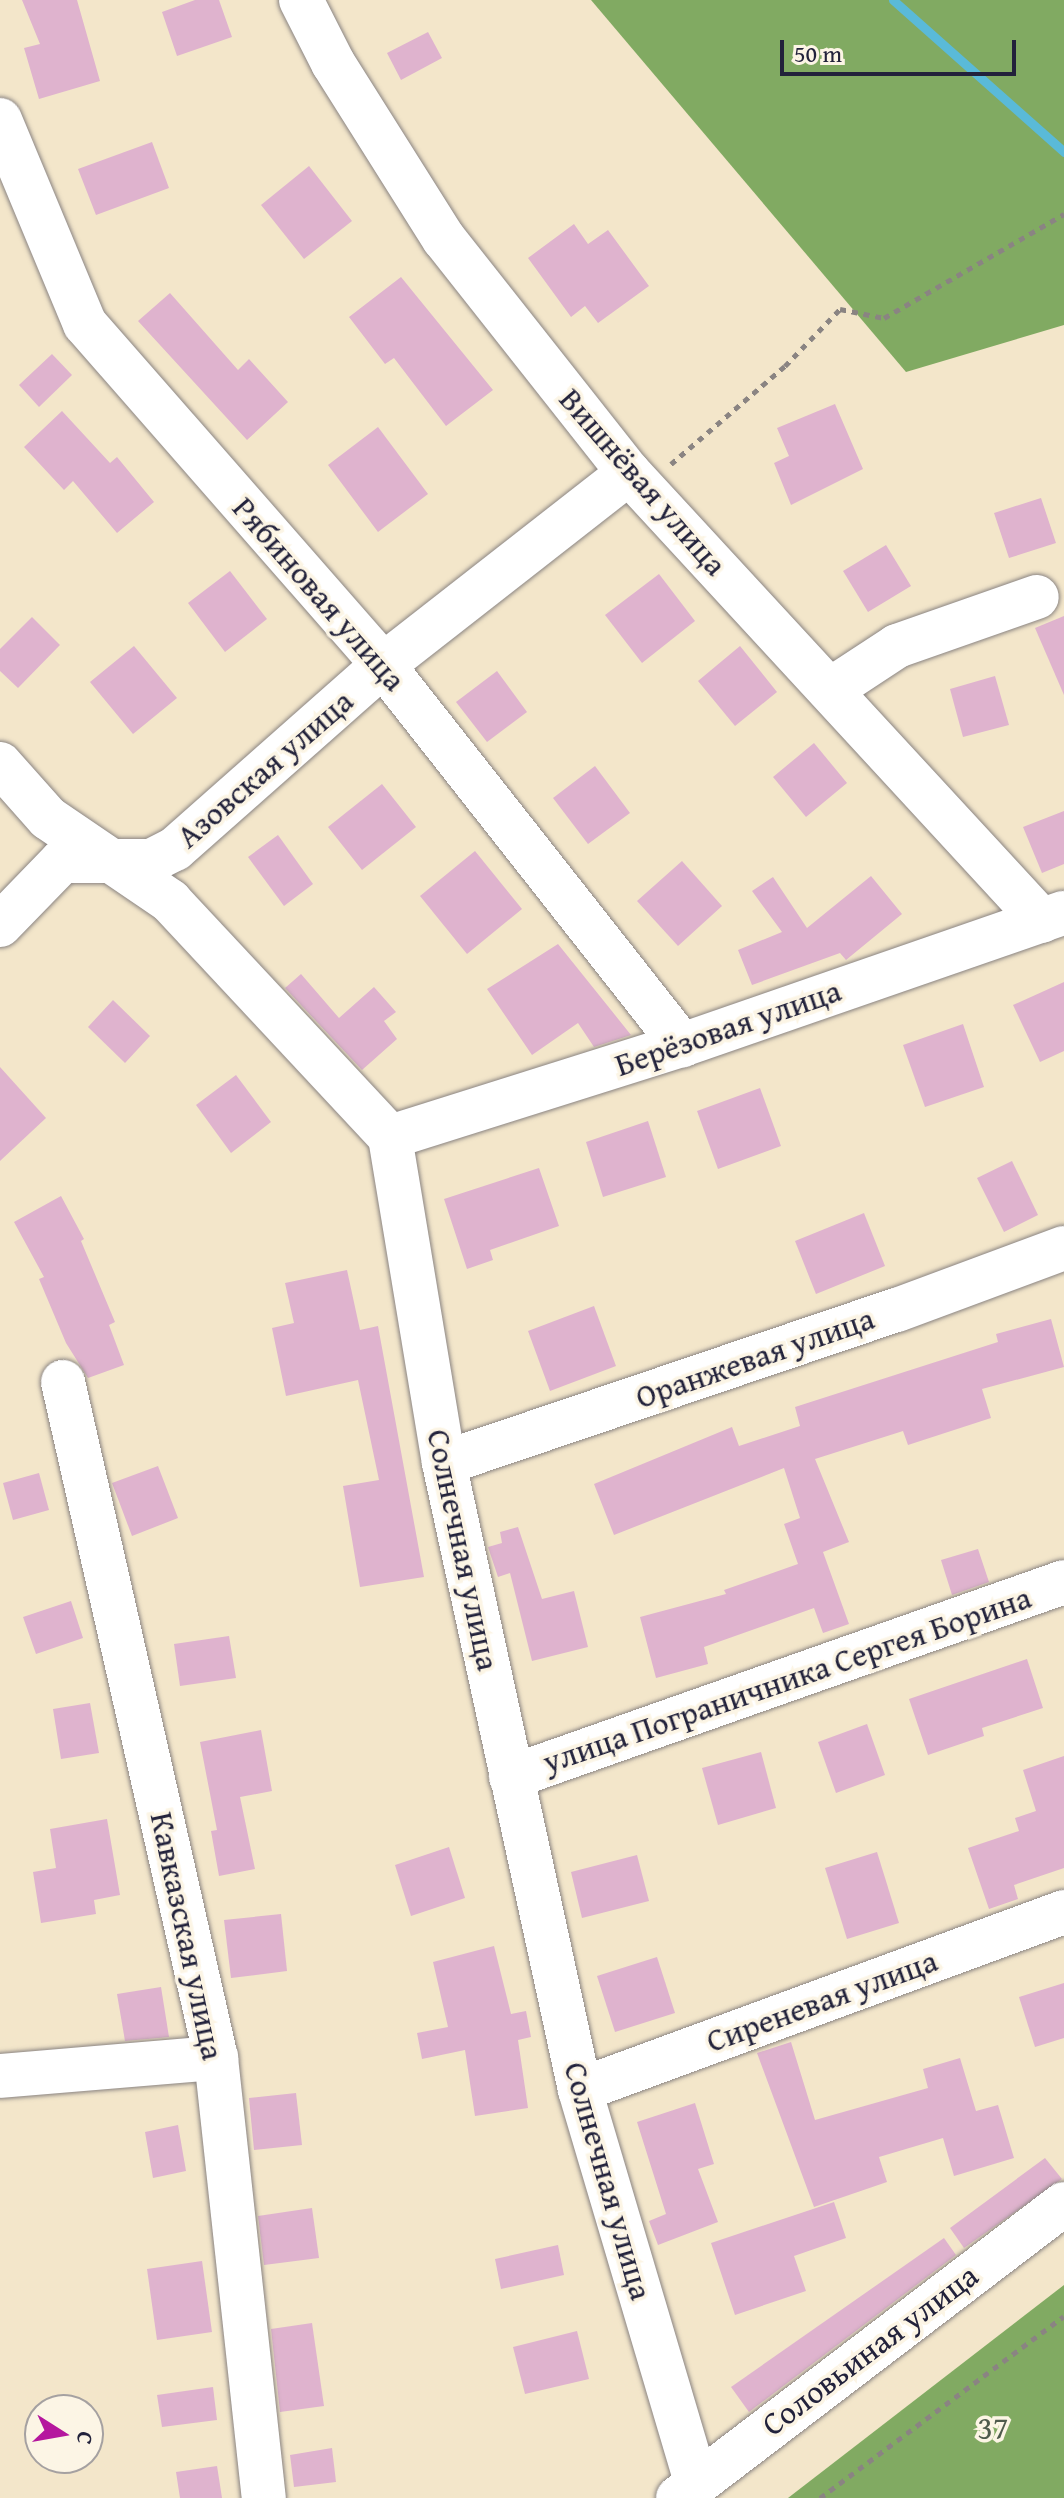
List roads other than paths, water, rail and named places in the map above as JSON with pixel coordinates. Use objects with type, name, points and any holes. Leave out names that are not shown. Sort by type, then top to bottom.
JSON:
[{"type":"street","name":"Вишнёвая улица","points":[[301,0],[333,63],[444,239],[635,480],[830,690],[1053,917]]},
{"type":"street","name":"Рябиновая улица","points":[[0,120],[85,324],[383,665],[682,1045]]},
{"type":"street","name":"Азовская улица","points":[[0,925],[62,861],[111,865],[151,861],[175,849],[383,665],[635,480]]},
{"type":"street","points":[[830,690],[897,646],[1037,597]]},
{"type":"street","points":[[0,764],[48,818],[111,865],[170,901],[390,1137]]},
{"type":"street","name":"Берёзовая улица","points":[[390,1137],[682,1045],[1053,917]]},
{"type":"street","name":"Солнечная улица","points":[[390,1137],[444,1463],[511,1777],[580,2090],[687,2490]]},
{"type":"street","name":"Оранжевая улица","points":[[444,1463],[897,1310],[1064,1248]]},
{"type":"street","name":"Кавказская улица","points":[[63,1382],[216,2058],[264,2498]]},
{"type":"street","name":"улица Пограничника Сергея Борина","points":[[511,1777],[1064,1582]]},
{"type":"street","name":"Сиреневая улица","points":[[580,2090],[1064,1912]]},
{"type":"street","points":[[0,2076],[216,2058]]},
{"type":"street","name":"Соловьиная улица","points":[[687,2490],[1064,2204]]},
{"type":"waterway","points":[[893,0],[1064,152]]},
{"type":"park label","name":"37","points":[[993,2428]]}]
